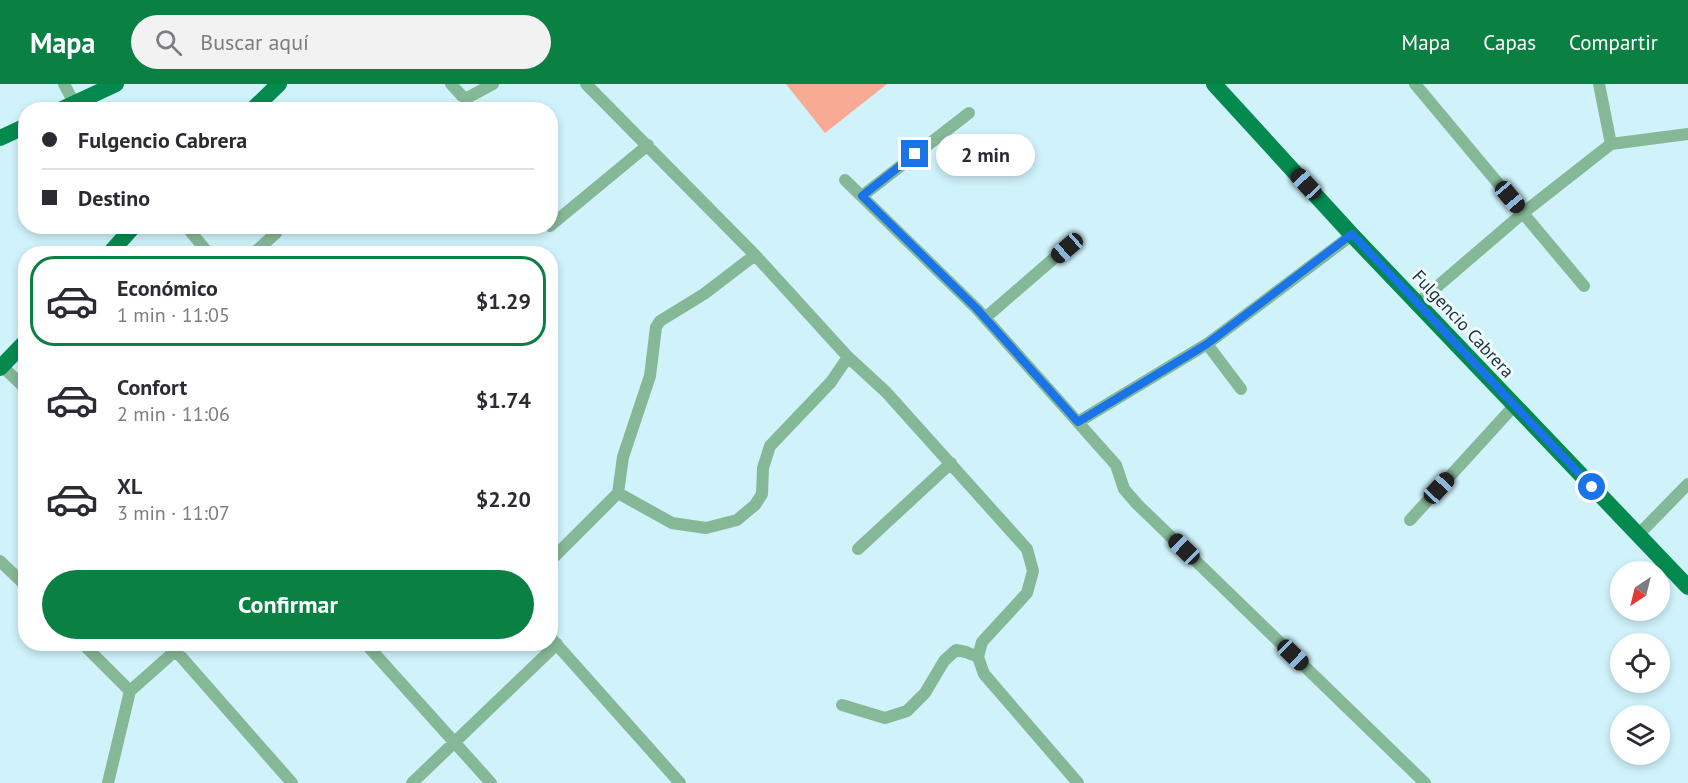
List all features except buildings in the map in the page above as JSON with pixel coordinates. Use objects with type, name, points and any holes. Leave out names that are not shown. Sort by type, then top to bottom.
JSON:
[{"type":"main road","points":[[76,102],[116,84]]},
{"type":"main road","points":[[260,102],[279,84]]},
{"type":"main road","name":"Fulgencio Cabrera","points":[[1214,84],[1514,406],[1688,587]]},
{"type":"main road","points":[[0,138],[18,130]]},
{"type":"main road","points":[[116,246],[127,234]]},
{"type":"main road","points":[[1,367],[18,349]]},
{"type":"street","points":[[64,84],[66,102]]},
{"type":"street","points":[[451,84],[462,96],[468,98],[493,84]]},
{"type":"street","points":[[586,84],[755,255],[848,357],[886,392],[1027,549],[1033,571],[1027,593],[982,642],[978,657],[984,674],[1078,783]]},
{"type":"street","points":[[1415,84],[1584,286]]},
{"type":"street","points":[[1599,84],[1611,144]]},
{"type":"street","points":[[862,196],[969,113]]},
{"type":"street","points":[[1418,303],[1523,213],[1611,144],[1688,134]]},
{"type":"street","points":[[558,220],[648,145]]},
{"type":"street","points":[[845,180],[986,318],[1116,465],[1124,489],[1137,504],[1425,783]]},
{"type":"street","points":[[193,234],[202,246]]},
{"type":"street","points":[[262,246],[275,234]]},
{"type":"street","points":[[1078,422],[1207,344],[1352,234]]},
{"type":"street","points":[[986,318],[1067,248]]},
{"type":"street","points":[[558,553],[618,493],[623,457],[650,376],[656,327],[660,321],[704,294],[755,255]]},
{"type":"street","points":[[1207,344],[1241,389]]},
{"type":"street","points":[[618,493],[672,523],[706,528],[737,520],[755,505],[762,494],[763,468],[770,446],[831,382],[848,357]]},
{"type":"street","points":[[1,367],[18,382]]},
{"type":"street","points":[[1410,520],[1514,406]]},
{"type":"street","points":[[858,549],[951,463]]},
{"type":"street","points":[[1638,535],[1688,484]]},
{"type":"street","points":[[0,561],[18,578]]},
{"type":"street","points":[[558,646],[680,783]]},
{"type":"street","points":[[842,705],[885,718],[907,711],[926,693],[944,661],[956,650],[966,651],[978,657]]},
{"type":"street","points":[[90,651],[130,691]]},
{"type":"street","points":[[108,783],[130,691],[175,651]]},
{"type":"street","points":[[183,651],[292,783]]},
{"type":"street","points":[[372,651],[491,783]]},
{"type":"street","points":[[412,783],[456,744],[544,651]]},
{"type":"shaded area","points":[[786,84],[887,84],[825,133]]},
{"type":"route","points":[[915,154],[862,196],[977,309],[1078,422],[1207,344],[1352,234],[1592,487]]}]
